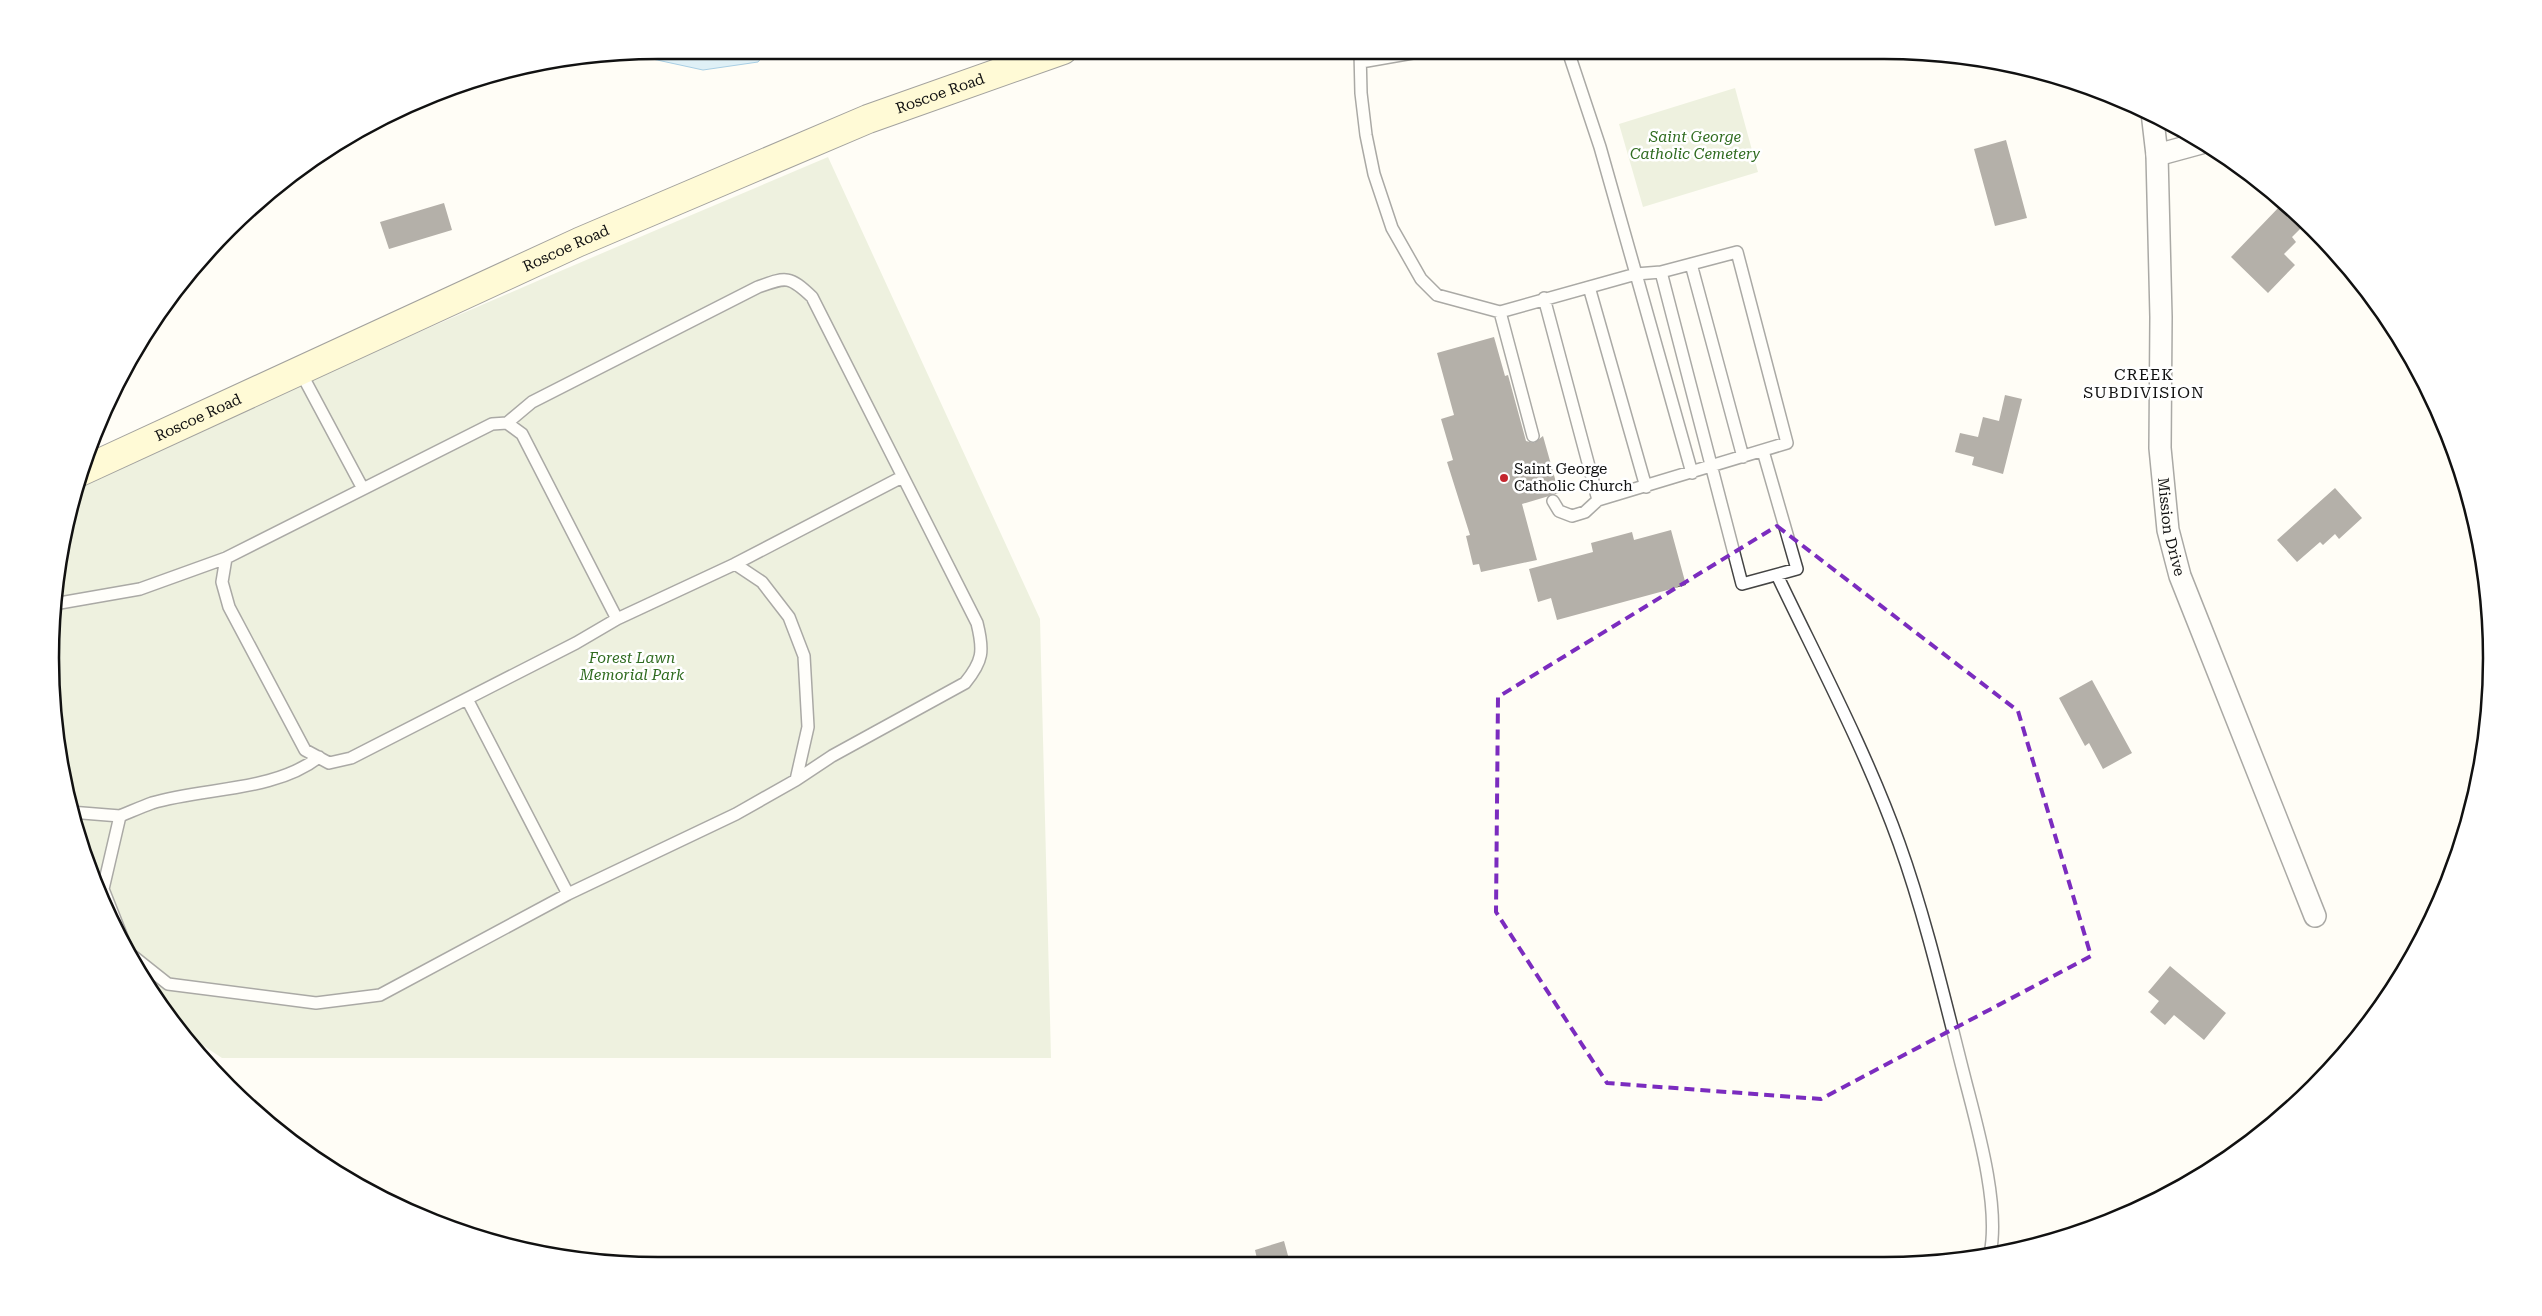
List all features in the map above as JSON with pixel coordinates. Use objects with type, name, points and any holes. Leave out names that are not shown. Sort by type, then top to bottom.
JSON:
[{"type":"main road","name":"Roscoe Road","points":[[90,467],[571,246],[868,119],[1038,59]]},
{"type":"street","name":"Mission Drive","points":[[2153,123],[2157,155],[2162,317],[2160,448],[2168,530],[2180,576],[2315,916]]},
{"type":"street","points":[[2157,155],[2194,145]]},
{"type":"lane","points":[[1360,59],[1366,135],[1374,174],[1392,228],[1421,279],[1437,295],[1500,312],[1544,298],[1636,274],[1661,272],[1737,252],[1787,443],[1692,474],[1598,500],[1585,512],[1572,516],[1559,511],[1552,500]]},
{"type":"lane","points":[[1571,59],[1600,147],[1692,474]]},
{"type":"lane","points":[[1690,264],[1743,457]]},
{"type":"lane","points":[[1661,272],[1742,584],[1797,569],[1763,450]]},
{"type":"lane","points":[[62,603],[140,589],[226,558],[362,487],[492,424],[507,423],[532,402],[758,287],[781,279],[797,282],[812,297],[977,623],[982,646],[978,667],[965,683],[832,756],[796,780],[736,814],[568,894],[380,995],[316,1003],[168,984],[142,963]]},
{"type":"lane","points":[[1589,287],[1646,487]]},
{"type":"lane","points":[[1544,298],[1598,500]]},
{"type":"lane","points":[[1500,312],[1534,436]]},
{"type":"lane","points":[[300,371],[362,487]]},
{"type":"lane","points":[[507,423],[522,434],[617,619]]},
{"type":"lane","points":[[226,558],[222,582],[229,607],[305,750],[329,763],[351,758],[576,643],[617,619],[735,564],[902,477]]},
{"type":"lane","points":[[735,564],[762,582],[789,617],[804,656],[808,727],[796,780]]},
{"type":"lane","points":[[1777,575],[1874,780],[1900,844],[1930,948],[1984,1155],[1991,1210],[1991,1247]]},
{"type":"lane","points":[[467,699],[568,894]]},
{"type":"lane","points":[[79,813],[120,816],[153,803],[240,788],[303,769],[319,757]]},
{"type":"lane","points":[[104,886],[120,816]]},
{"type":"highlighted area","points":[[1777,526],[2018,711],[2091,956],[1821,1099],[1607,1083],[1496,912],[1498,697]]},
{"type":"green space","name":"Saint George Catholic Cemetery","points":[[1735,88],[1758,172],[1643,207],[1619,124]]},
{"type":"green space","name":"Forest Lawn Memorial Park","points":[[828,157],[1040,619],[1051,1058],[222,1058],[199,1043],[160,991],[139,958],[104,887],[79,813],[70,775],[64,736],[60,697],[60,619],[70,541],[86,482],[356,360]]},
{"type":"water","points":[[653,59],[760,59],[758,62],[703,70]]},
{"type":"building","points":[[2006,140],[2027,218],[1995,226],[1974,149]]},
{"type":"building","points":[[444,203],[452,230],[389,249],[380,222]]},
{"type":"building","points":[[2279,207],[2301,228],[2292,237],[2296,242],[2284,254],[2295,265],[2268,293],[2231,257]]},
{"type":"building","name":"Saint George Catholic Church","points":[[1494,337],[1505,376],[1508,375],[1526,441],[1534,443],[1543,436],[1559,493],[1522,504],[1537,560],[1481,572],[1479,564],[1473,565],[1466,536],[1470,535],[1447,462],[1453,460],[1441,419],[1454,415],[1437,353]]},
{"type":"building","points":[[2005,395],[2022,399],[2003,474],[1972,465],[1974,457],[1955,452],[1960,433],[1978,437],[1983,417],[1999,421]]},
{"type":"building","points":[[2335,488],[2362,518],[2339,539],[2335,534],[2323,545],[2320,542],[2297,562],[2277,540]]},
{"type":"building","points":[[1671,530],[1686,585],[1557,620],[1551,598],[1538,602],[1529,569],[1593,552],[1591,543],[1632,532],[1634,540]]},
{"type":"building","points":[[2092,680],[2132,753],[2103,769],[2089,743],[2085,746],[2059,698]]},
{"type":"building","points":[[2170,966],[2226,1013],[2204,1040],[2174,1015],[2165,1025],[2150,1012],[2159,1001],[2148,992]]},
{"type":"building","points":[[1284,1241],[1288,1257],[1257,1257],[1255,1250]]},
{"type":"place","name":"Saint George Catholic Church","points":[[1504,478]]},
{"type":"district","name":"CREEK SUBDIVISION","points":[[2144,383]]}]
